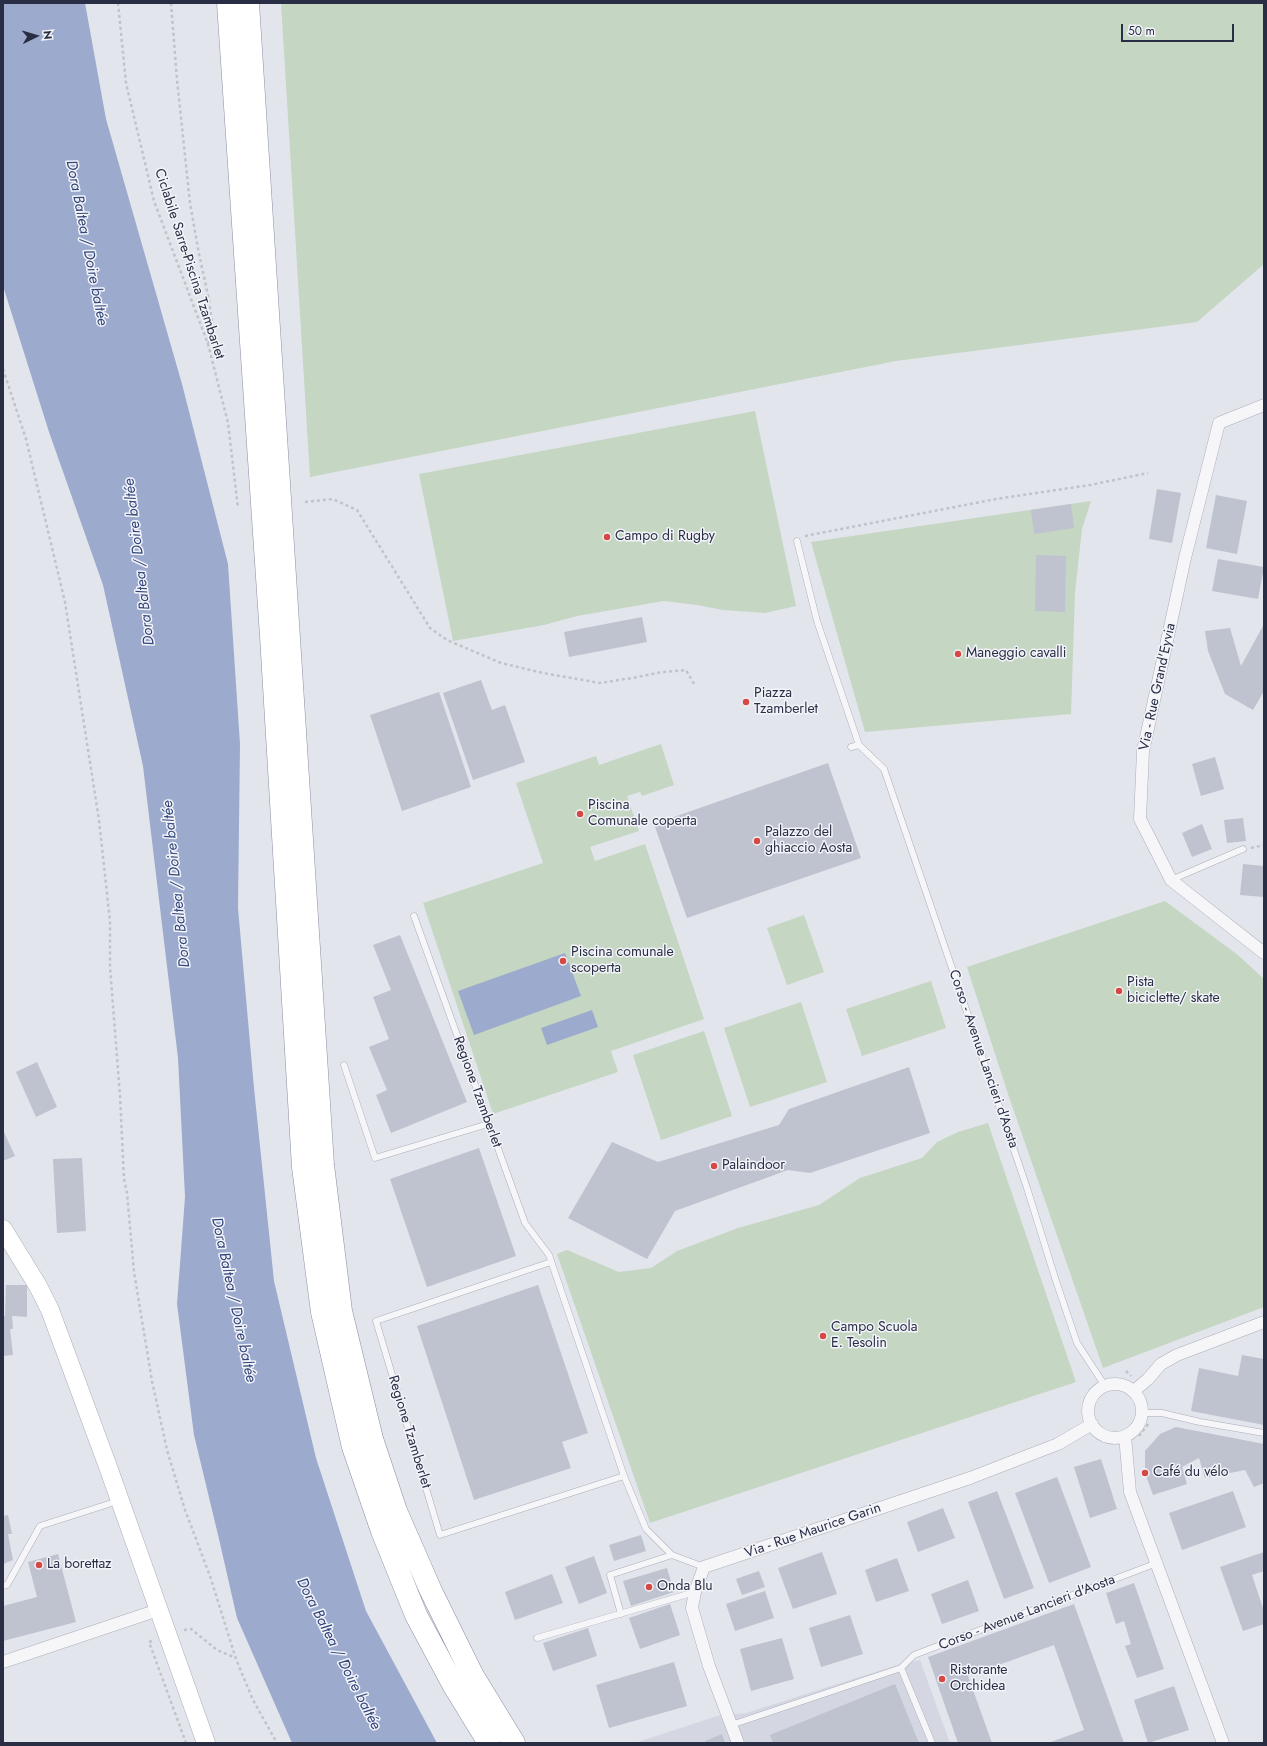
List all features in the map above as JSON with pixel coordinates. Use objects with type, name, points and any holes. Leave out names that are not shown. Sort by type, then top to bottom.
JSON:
[{"type":"highway","points":[[228,3],[271,636],[303,1167],[322,1312],[353,1447],[382,1531],[416,1615],[454,1686],[489,1743]]},
{"type":"highway","points":[[248,3],[323,1165],[341,1311],[372,1439],[396,1511],[431,1590],[474,1676],[514,1743]]},
{"type":"main road","points":[[3,1229],[38,1286],[50,1310],[206,1743]]},
{"type":"street","name":"Via - Rue Grand'Eyvia","points":[[1264,405],[1219,423],[1186,558],[1143,751],[1140,819],[1171,880],[1264,953]]},
{"type":"street","points":[[1134,1390],[1148,1379],[1161,1364],[1177,1355],[1264,1322]]},
{"type":"street","points":[[1120,1384],[1134,1390],[1142,1403],[1142,1413],[1138,1426],[1132,1433],[1119,1438],[1106,1436],[1099,1433],[1092,1424],[1088,1415],[1088,1407],[1095,1392],[1105,1386],[1120,1384]]},
{"type":"street","name":"Via - Rue Maurice Garin","points":[[704,1567],[970,1478],[1058,1444],[1092,1424]]},
{"type":"street","points":[[1126,1436],[1130,1492],[1223,1743]]},
{"type":"street","points":[[704,1567],[695,1592],[692,1608],[709,1666],[738,1743]]},
{"type":"street","points":[[3,1662],[158,1610]]},
{"type":"lane","points":[[797,541],[816,621],[859,745],[851,747]]},
{"type":"lane","name":"Corso - Avenue Lancieri d'Aosta","points":[[859,745],[884,769],[1027,1188],[1077,1343],[1105,1386]]},
{"type":"lane","points":[[1171,880],[1243,849]]},
{"type":"lane","name":"Regione Tzamberlet","points":[[414,916],[525,1223],[549,1255],[624,1476],[646,1529],[672,1556],[704,1567]]},
{"type":"lane","points":[[344,1065],[375,1158],[488,1124]]},
{"type":"lane","name":"Regione Tzamberlet","points":[[551,1262],[376,1321],[440,1535],[624,1476]]},
{"type":"lane","points":[[1142,1413],[1162,1413],[1200,1422],[1264,1433]]},
{"type":"lane","points":[[3,1586],[7,1585],[40,1526],[119,1500]]},
{"type":"lane","points":[[621,1614],[610,1574],[672,1556]]},
{"type":"lane","name":"Corso - Avenue Lancieri d'Aosta","points":[[730,1725],[901,1668],[914,1654],[1157,1563]]},
{"type":"lane","points":[[537,1638],[695,1592]]},
{"type":"lane","points":[[901,1668],[932,1743]]},
{"type":"path","name":"Ciclabile Sarre-Piscina Tzambarlet","points":[[118,3],[126,83],[154,201],[208,344],[228,424],[238,508]]},
{"type":"path","points":[[171,3],[177,80],[190,203],[209,300],[213,330],[208,344]]},
{"type":"path","points":[[3,369],[26,439],[65,602],[99,820],[110,921],[110,967],[120,1096],[124,1179],[127,1193],[134,1272],[152,1381],[167,1450],[185,1510],[210,1576],[236,1659],[253,1700],[277,1743]]},
{"type":"path","points":[[797,541],[806,535],[996,499],[1090,485],[1148,473]]},
{"type":"path","points":[[305,502],[333,499],[357,510],[430,628],[447,640],[501,663],[543,673],[600,682],[662,672],[686,670],[694,684]]},
{"type":"shaded area","points":[[920,1660],[950,1743],[635,1743],[717,1716],[746,1713],[894,1666]]},
{"type":"green space","points":[[281,3],[1264,3],[1264,264],[1197,322],[896,361],[310,477]]},
{"type":"green space","name":"Campo di Rugby","points":[[755,411],[796,606],[765,613],[723,610],[664,601],[577,616],[544,625],[453,641],[419,474]]},
{"type":"green space","name":"Maneggio cavalli","points":[[1091,501],[1082,529],[1075,593],[1071,714],[865,732],[811,542]]},
{"type":"green space","name":"Piscina comunale scoperta","points":[[661,744],[674,785],[642,796],[640,792],[627,796],[639,831],[590,847],[595,861],[645,844],[704,1019],[611,1051],[618,1072],[493,1114],[423,903],[543,863],[516,783],[596,756],[599,765]]},
{"type":"green space","points":[[1165,901],[1238,955],[1264,979],[1264,1307],[1103,1368],[1008,1094],[967,967]]},
{"type":"green space","points":[[804,915],[824,972],[787,985],[767,928]]},
{"type":"green space","points":[[931,981],[946,1028],[862,1056],[846,1009]]},
{"type":"green space","points":[[801,1002],[827,1082],[750,1107],[724,1028]]},
{"type":"green space","points":[[704,1031],[732,1116],[661,1140],[633,1055]]},
{"type":"green space","name":"Campo Scuola E. Tesolin","points":[[988,1123],[1076,1382],[650,1523],[557,1254],[567,1250],[619,1272],[651,1268],[677,1251],[738,1228],[819,1205],[860,1178],[922,1158],[937,1142],[958,1132]]},
{"type":"water","name":"Dora Baltea / Doire baltée","points":[[3,3],[85,3],[106,119],[182,384],[228,564],[240,744],[238,908],[254,1088],[274,1281],[316,1458],[366,1611],[437,1743],[292,1743],[237,1618],[194,1435],[177,1304],[185,1197],[178,1058],[143,766],[103,585],[49,432],[3,286]]},
{"type":"water","points":[[565,953],[581,996],[474,1035],[458,991]]},
{"type":"water","points":[[592,1010],[598,1027],[547,1045],[541,1028]]},
{"type":"building","points":[[1157,489],[1181,493],[1172,543],[1149,539]]},
{"type":"building","points":[[1216,495],[1247,501],[1237,554],[1206,548]]},
{"type":"building","points":[[1071,504],[1074,528],[1034,534],[1031,510]]},
{"type":"building","points":[[1036,555],[1066,556],[1065,612],[1035,611]]},
{"type":"building","points":[[1218,559],[1264,567],[1258,599],[1212,591]]},
{"type":"building","points":[[642,617],[647,642],[569,657],[564,632]]},
{"type":"building","points":[[1264,624],[1264,691],[1253,710],[1225,694],[1208,651],[1205,631],[1230,628],[1241,666]]},
{"type":"building","points":[[481,680],[492,710],[505,705],[525,762],[473,780],[443,693]]},
{"type":"building","points":[[439,692],[471,787],[402,811],[370,715]]},
{"type":"building","points":[[1215,757],[1224,789],[1201,796],[1192,764]]},
{"type":"building","name":"Palazzo del ghiaccio Aosta","points":[[828,763],[861,858],[687,918],[654,824]]},
{"type":"building","points":[[1243,818],[1246,841],[1227,843],[1224,820]]},
{"type":"building","points":[[1202,824],[1212,849],[1192,857],[1182,833]]},
{"type":"building","points":[[1243,864],[1264,866],[1264,897],[1240,895]]},
{"type":"building","points":[[400,935],[467,1102],[391,1133],[376,1095],[387,1090],[369,1047],[389,1039],[373,997],[391,990],[373,945]]},
{"type":"building","points":[[37,1062],[57,1107],[36,1117],[16,1072]]},
{"type":"building","name":"Palaindoor","points":[[909,1067],[930,1133],[810,1173],[788,1170],[675,1211],[647,1259],[568,1218],[612,1142],[658,1162],[779,1125],[789,1109]]},
{"type":"building","points":[[3,1130],[15,1156],[3,1161]]},
{"type":"building","points":[[479,1148],[516,1256],[427,1287],[390,1179]]},
{"type":"building","points":[[82,1158],[86,1231],[57,1233],[53,1159]]},
{"type":"building","points":[[6,1285],[27,1285],[27,1317],[12,1316],[13,1329],[10,1329],[13,1355],[3,1356],[3,1316],[5,1316]]},
{"type":"building","points":[[538,1285],[588,1433],[562,1442],[571,1468],[474,1500],[417,1326]]},
{"type":"building","points":[[1242,1355],[1264,1359],[1264,1425],[1191,1411],[1199,1368],[1238,1376]]},
{"type":"building","points":[[1176,1427],[1264,1444],[1264,1483],[1254,1487],[1245,1470],[1205,1478],[1199,1458],[1182,1467],[1187,1484],[1153,1495],[1145,1473],[1145,1451],[1160,1434]]},
{"type":"building","points":[[1101,1459],[1117,1509],[1090,1518],[1074,1467]]},
{"type":"building","points":[[1057,1477],[1091,1567],[1049,1583],[1015,1493]]},
{"type":"building","points":[[997,1491],[1034,1588],[1004,1599],[968,1502]]},
{"type":"building","points":[[1233,1491],[1246,1527],[1182,1550],[1169,1513]]},
{"type":"building","points":[[943,1508],[955,1538],[918,1552],[907,1522]]},
{"type":"building","points":[[8,1515],[12,1534],[8,1534],[13,1560],[3,1564],[3,1516]]},
{"type":"building","points":[[641,1535],[646,1551],[614,1561],[609,1545]]},
{"type":"building","points":[[822,1552],[837,1594],[793,1609],[778,1568]]},
{"type":"building","points":[[1264,1552],[1264,1571],[1252,1575],[1264,1611],[1264,1624],[1243,1631],[1220,1567]]},
{"type":"building","points":[[58,1554],[76,1622],[3,1641],[3,1606],[37,1597],[28,1562]]},
{"type":"building","points":[[594,1556],[607,1593],[579,1604],[565,1567]]},
{"type":"building","points":[[897,1558],[909,1591],[876,1602],[865,1570]]},
{"type":"building","name":"Onda Blu","points":[[667,1568],[674,1592],[631,1606],[623,1581]]},
{"type":"building","points":[[759,1571],[765,1587],[742,1595],[736,1579]]},
{"type":"building","points":[[552,1574],[563,1603],[515,1620],[505,1592]]},
{"type":"building","points":[[968,1580],[979,1611],[942,1624],[931,1594]]},
{"type":"building","points":[[1134,1583],[1164,1669],[1137,1678],[1125,1646],[1131,1644],[1124,1621],[1116,1624],[1106,1593]]},
{"type":"building","points":[[765,1591],[774,1618],[735,1631],[726,1604]]},
{"type":"building","points":[[670,1604],[680,1635],[640,1649],[629,1618]]},
{"type":"building","points":[[1074,1604],[1124,1743],[1048,1743],[1084,1730],[1054,1645],[968,1676],[992,1743],[958,1743],[928,1657]]},
{"type":"building","points":[[850,1615],[863,1654],[821,1667],[809,1628]]},
{"type":"building","points":[[588,1628],[597,1656],[553,1671],[543,1643]]},
{"type":"building","points":[[782,1638],[794,1679],[751,1691],[740,1649]]},
{"type":"building","points":[[674,1662],[687,1706],[609,1728],[596,1685]]},
{"type":"building","points":[[895,1684],[919,1743],[773,1743],[770,1735]]},
{"type":"building","points":[[1174,1686],[1189,1730],[1148,1743],[1134,1700]]},
{"type":"building","points":[[722,1734],[725,1743],[706,1743],[705,1741]]},
{"type":"place","name":"Campo di Rugby","points":[[607,537]]},
{"type":"place","name":"Maneggio cavalli","points":[[958,654]]},
{"type":"place","name":"Piazza Tzamberlet","points":[[746,702]]},
{"type":"place","name":"Piscina Comunale coperta","points":[[580,814]]},
{"type":"place","name":"Palazzo del ghiaccio Aosta","points":[[757,841]]},
{"type":"place","name":"Piscina comunale scoperta","points":[[563,961]]},
{"type":"place","name":"Pista biciclette/ skate","points":[[1119,991]]},
{"type":"place","name":"Palaindoor","points":[[714,1166]]},
{"type":"place","name":"Campo Scuola E. Tesolin","points":[[823,1336]]},
{"type":"place","name":"Café du vélo","points":[[1145,1473]]},
{"type":"place","name":"La borettaz","points":[[39,1565]]},
{"type":"place","name":"Onda Blu","points":[[649,1587]]},
{"type":"place","name":"Ristorante Orchidea","points":[[942,1679]]}]
